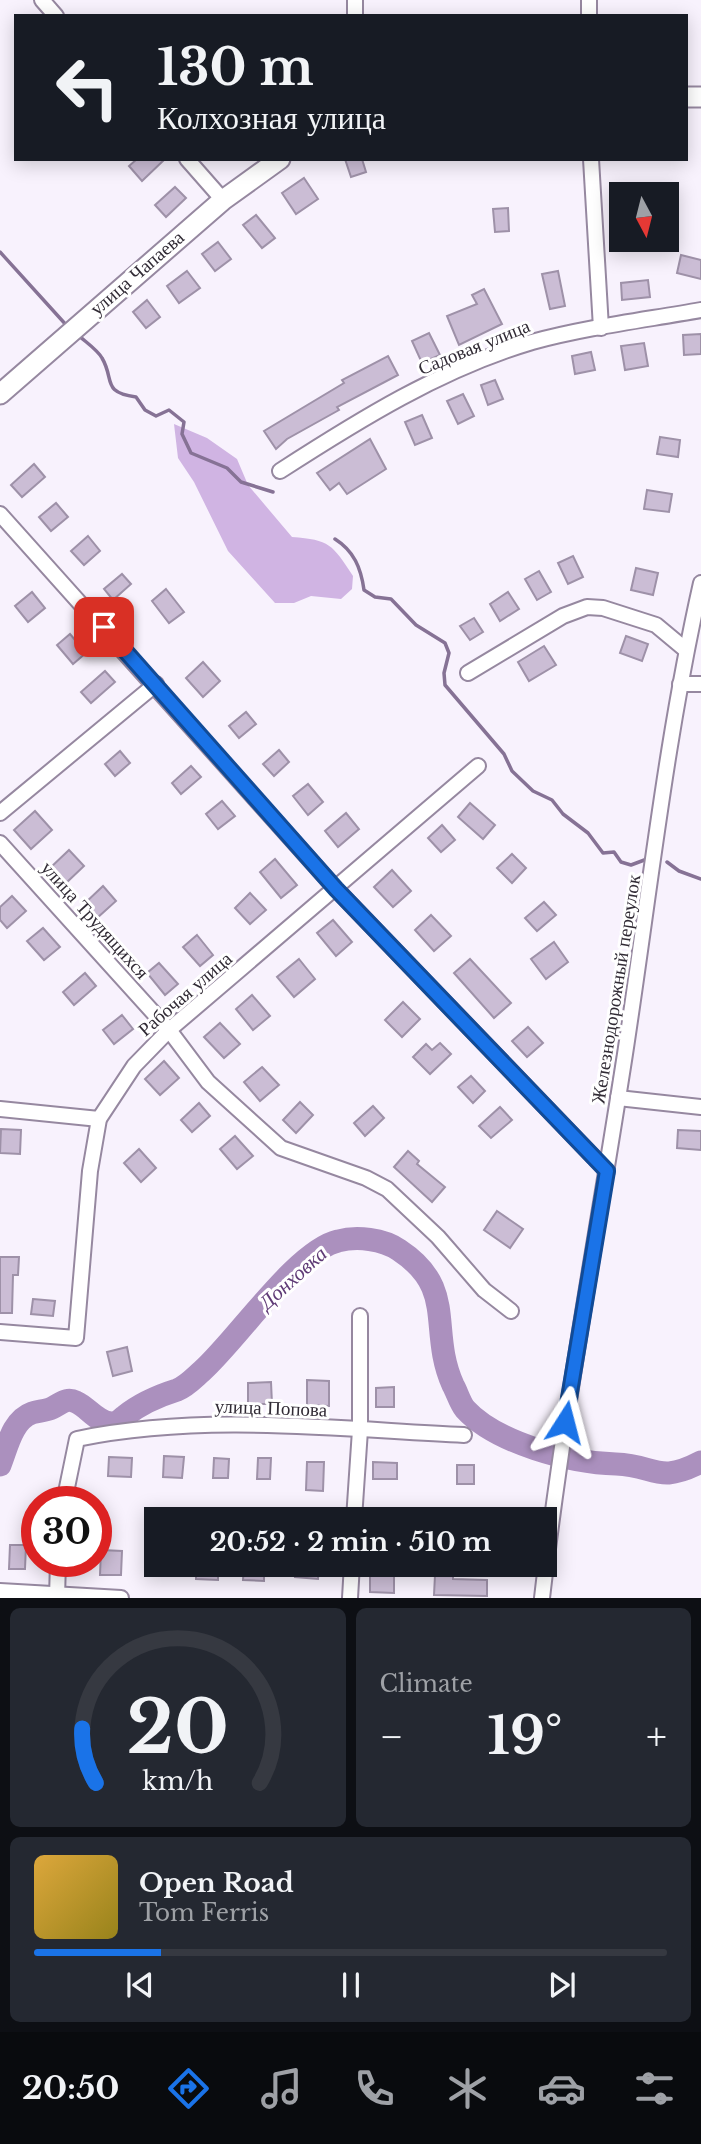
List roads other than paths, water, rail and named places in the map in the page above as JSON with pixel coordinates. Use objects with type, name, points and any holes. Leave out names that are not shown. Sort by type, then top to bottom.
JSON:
[{"type":"street","points":[[42,0],[54,14]]},
{"type":"street","points":[[189,161],[223,200]]},
{"type":"street","name":"улица Чапаева","points":[[0,394],[223,200],[277,161]]},
{"type":"street","points":[[590,161],[601,328]]},
{"type":"street","name":"Садовая улица","points":[[280,471],[371,412],[447,376],[532,342],[701,310]]},
{"type":"street","points":[[0,514],[156,684],[336,889],[607,1171]]},
{"type":"street","name":"Железнодорожный переулок","points":[[542,1598],[568,1400],[607,1171],[680,684],[701,583]]},
{"type":"street","points":[[468,673],[562,616],[587,607],[603,608],[656,625],[686,650]]},
{"type":"street","points":[[0,813],[156,684]]},
{"type":"street","points":[[680,684],[701,684]]},
{"type":"street","name":"Рабочая улица","points":[[0,1332],[76,1338],[90,1171],[99,1119],[113,1093],[134,1066],[169,1030],[478,766]]},
{"type":"street","name":"улица Трудящихся","points":[[0,843],[169,1030],[208,1082],[281,1148],[366,1178],[387,1189],[438,1237],[484,1290],[511,1311]]},
{"type":"street","points":[[618,1098],[701,1107]]},
{"type":"street","points":[[0,1109],[99,1119]]},
{"type":"street","points":[[355,1507],[360,1430],[360,1316]]},
{"type":"street","name":"улица Попова","points":[[67,1486],[77,1439],[149,1427],[210,1424],[464,1435]]},
{"type":"street","points":[[57,1596],[58,1577]]},
{"type":"street","points":[[350,1598],[351,1577]]},
{"type":"street","points":[[0,1591],[121,1598]]},
{"type":"waterway","points":[[0,252],[68,327]]},
{"type":"waterway","points":[[77,334],[100,355],[113,388],[125,395],[136,397],[145,410],[156,416],[169,410],[184,422],[182,434],[191,453],[227,468],[241,482],[273,492]]},
{"type":"waterway","points":[[335,539],[356,561],[364,590],[375,597],[391,599],[416,625],[445,643],[449,653],[444,673],[445,685],[504,754],[512,771],[533,791],[552,800],[563,814],[588,833],[603,853],[614,852],[621,862],[631,865],[647,859]]},
{"type":"waterway","points":[[667,862],[679,871],[701,879]]},
{"type":"waterway","name":"Донховка","points":[[0,1465],[15,1428],[32,1413],[50,1409],[69,1400],[80,1404],[97,1418],[114,1423],[156,1397],[184,1386],[216,1357],[267,1298],[304,1261],[322,1248],[338,1241],[353,1239],[378,1241],[393,1246],[417,1265],[429,1280],[439,1311],[442,1346],[453,1385],[463,1407],[495,1432],[557,1455],[598,1463],[629,1465],[657,1472],[675,1472],[701,1462]]}]
